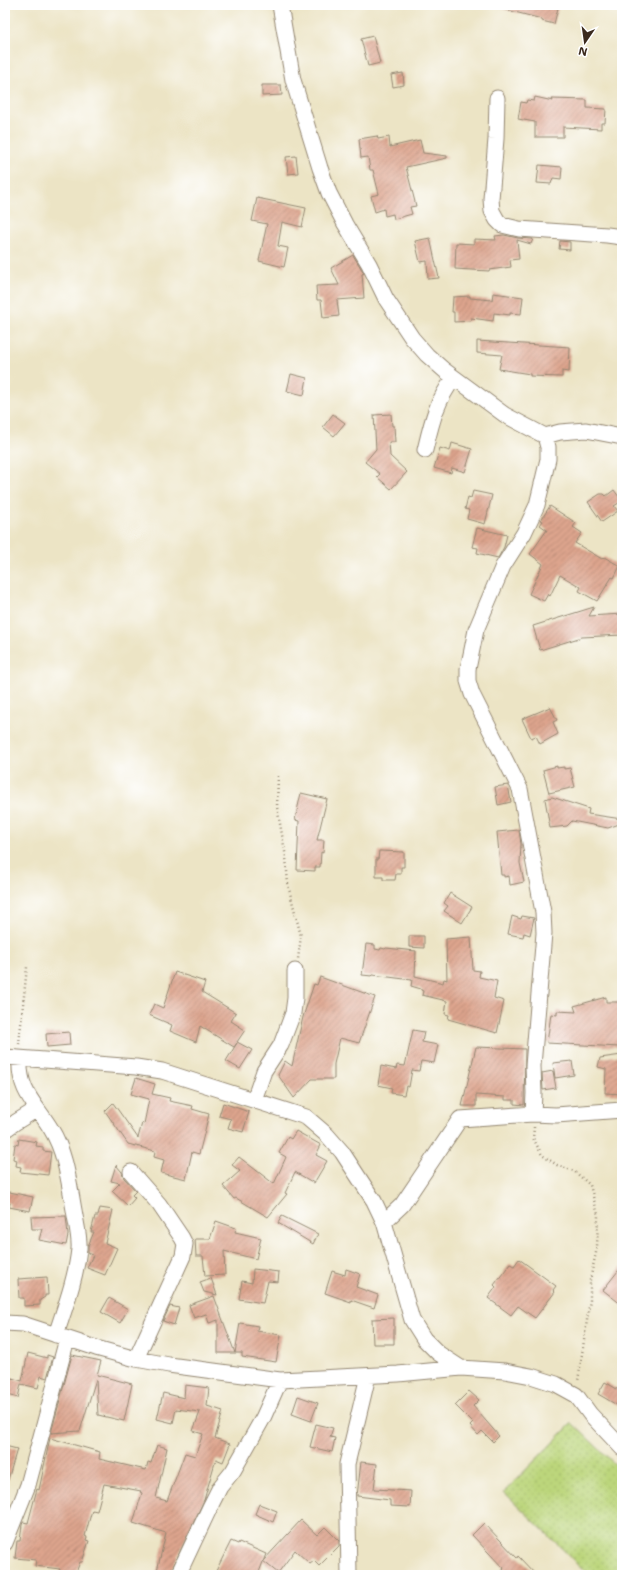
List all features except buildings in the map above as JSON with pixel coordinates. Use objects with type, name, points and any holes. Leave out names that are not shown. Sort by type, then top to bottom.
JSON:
[{"type":"street","points":[[280,5],[293,80],[310,139],[330,193],[390,305],[412,338],[427,355],[454,378],[505,415],[545,436],[560,432],[586,430],[622,436]]},
{"type":"street","points":[[497,98],[496,139],[491,199],[492,211],[497,220],[502,225],[519,229],[607,235],[622,238]]},
{"type":"street","points":[[425,450],[437,405],[443,392],[454,378]]},
{"type":"street","points":[[535,1114],[533,1066],[544,932],[543,912],[520,789],[472,694],[468,681],[468,669],[476,630],[487,603],[503,566],[524,533],[537,505],[548,459],[548,447],[545,436]]},
{"type":"street","points":[[254,1100],[264,1071],[281,1045],[293,1013],[295,971]]},
{"type":"street","points":[[5,1543],[28,1485],[62,1337],[79,1247],[66,1170],[61,1151],[52,1129],[37,1109],[21,1082],[19,1070],[14,1058],[129,1066],[162,1071],[306,1117],[327,1135],[374,1201],[384,1222],[412,1320],[428,1344],[438,1353],[461,1368]]},
{"type":"street","points":[[5,1130],[37,1109]]},
{"type":"street","points":[[384,1222],[402,1205],[460,1119],[535,1114],[556,1115],[622,1110]]},
{"type":"street","points":[[131,1172],[172,1222],[185,1244],[183,1256],[136,1359]]},
{"type":"street","points":[[5,1323],[23,1324],[136,1359],[280,1380],[368,1376],[461,1368],[505,1371],[531,1376],[556,1384],[576,1395],[622,1448]]},
{"type":"street","points":[[349,1575],[347,1464],[368,1376]]},
{"type":"street","points":[[183,1574],[211,1505],[256,1430],[280,1380]]},
{"type":"path","points":[[278,776],[277,807],[286,857],[288,885],[301,936],[295,971]]},
{"type":"path","points":[[14,1058],[27,967]]},
{"type":"path","points":[[535,1114],[533,1138],[536,1146],[542,1155],[557,1165],[574,1171],[590,1185],[598,1215],[597,1248],[590,1280],[590,1300],[576,1395]]},
{"type":"green space","points":[[572,1423],[622,1471],[622,1575],[589,1575],[504,1492]]}]
